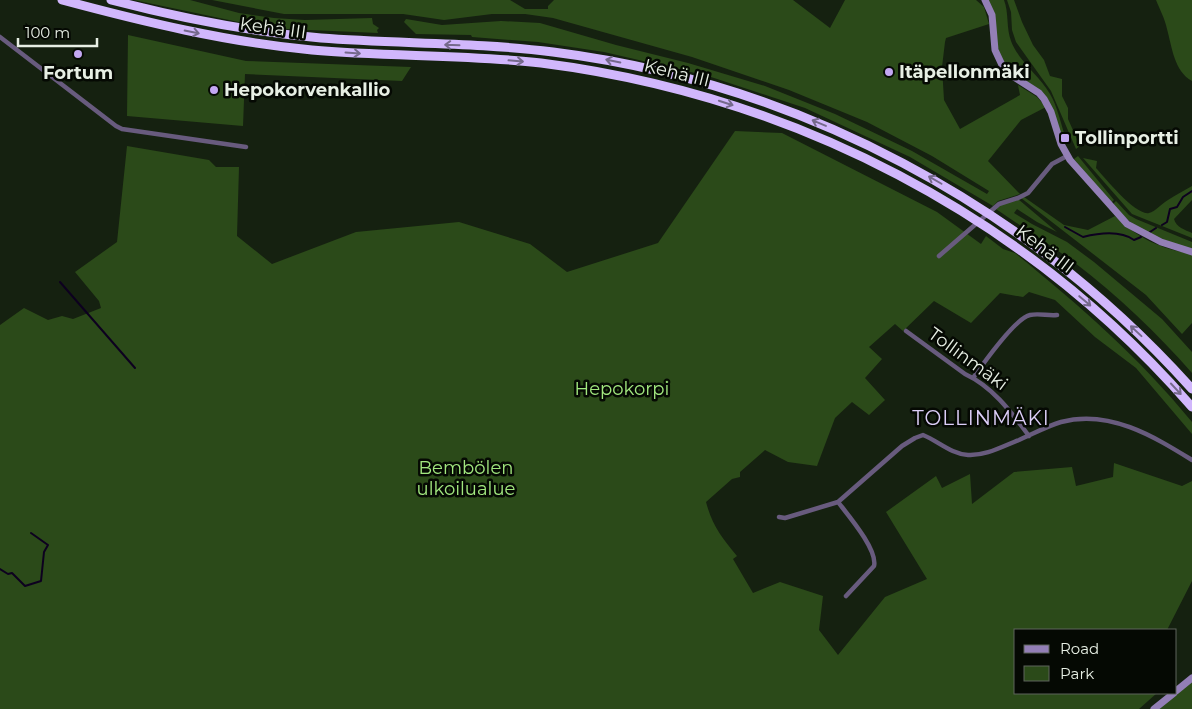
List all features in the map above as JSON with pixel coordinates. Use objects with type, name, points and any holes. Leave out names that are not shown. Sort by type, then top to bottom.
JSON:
[{"type":"highway","name":"Kehä III","points":[[62,0],[163,26],[268,44],[352,53],[522,61],[583,69],[655,83],[755,112],[835,143],[898,173],[967,214],[1062,282],[1100,314],[1141,352],[1192,407]]},
{"type":"highway","name":"Kehä III","points":[[111,0],[197,20],[269,32],[323,38],[496,46],[608,60],[654,70],[731,91],[818,122],[890,156],[977,205],[1000,221],[1109,305],[1192,389]]},
{"type":"highway","points":[[1170,365],[1192,383]]},
{"type":"main road","points":[[985,0],[994,21],[995,50],[1002,65],[1014,77],[1044,99],[1067,156],[1128,224],[1162,242],[1192,252]]},
{"type":"main road","points":[[1177,690],[1192,678]]},
{"type":"main road","points":[[1154,709],[1173,694]]},
{"type":"street","points":[[0,37],[122,129],[246,147]]},
{"type":"street","points":[[939,256],[999,204],[1028,193],[1052,164],[1067,156]]},
{"type":"street","points":[[973,378],[1022,318],[1030,315],[1057,315]]},
{"type":"street","name":"Tollinmäki","points":[[906,331],[973,378],[1004,403],[1029,436]]},
{"type":"street","points":[[779,517],[785,518],[838,502],[902,446],[915,438],[923,436],[950,450],[968,455],[985,454],[1061,422],[1102,418],[1146,433],[1192,460]]},
{"type":"street","points":[[838,502],[869,547],[875,561],[874,566],[846,596]]},
{"type":"green space","points":[[134,0],[190,0],[239,13],[274,18],[305,20],[372,18],[373,24],[379,28],[377,30],[378,33],[287,29],[248,24]]},
{"type":"green space","points":[[212,0],[510,0],[525,9],[548,9],[548,6],[554,0],[793,0],[830,28],[845,0],[976,0],[984,7],[989,24],[946,38],[945,42],[942,67],[944,100],[960,129],[1020,95],[1018,85],[1037,97],[1046,107],[1021,120],[988,161],[1020,194],[998,201],[993,206],[910,157],[805,108],[708,76],[604,52],[538,42],[472,37],[471,35],[416,34],[404,22],[406,19],[442,25],[501,21],[540,23],[688,63],[765,86],[835,114],[912,151],[987,194],[989,191],[932,156],[867,122],[789,90],[692,57],[553,18],[525,14],[492,14],[444,20],[403,14],[284,14]]},
{"type":"green space","points":[[987,0],[1004,0],[1011,41],[1019,55],[1045,87],[1052,99],[1064,133],[1061,135],[1052,109],[1005,64],[997,43],[994,14]]},
{"type":"green space","points":[[1007,0],[1014,0],[1022,22],[1033,45],[1044,60],[1050,76],[1062,79],[1062,96],[1068,108],[1068,119],[1080,146],[1076,149],[1051,91],[1016,42]]},
{"type":"green space","points":[[1156,0],[1192,0],[1192,81],[1186,77],[1177,65],[1165,22]]},
{"type":"green space","points":[[128,35],[246,61],[411,67],[402,81],[245,74],[243,126],[127,116]]},
{"type":"green space","name":"Bembölen ulkoilualue","points":[[735,131],[782,133],[937,212],[981,244],[986,236],[1003,249],[1015,253],[1108,333],[1151,375],[1192,422],[1192,434],[1136,368],[1095,337],[1055,300],[1029,292],[1023,297],[1000,293],[971,323],[934,301],[903,331],[895,324],[869,347],[882,359],[865,378],[885,400],[869,415],[852,402],[835,418],[817,466],[788,462],[765,450],[740,472],[740,477],[732,479],[706,502],[711,518],[718,531],[737,556],[733,559],[753,593],[780,582],[823,596],[819,630],[838,655],[885,597],[927,579],[886,512],[936,476],[942,488],[970,474],[972,504],[1014,472],[1072,467],[1076,486],[1113,477],[1114,463],[1182,486],[1192,481],[1192,581],[1168,629],[1014,629],[1014,694],[1156,694],[1139,709],[0,709],[0,325],[24,308],[48,320],[62,316],[73,319],[101,308],[99,301],[75,272],[117,242],[127,146],[209,160],[216,167],[239,167],[237,236],[272,264],[356,232],[459,222],[530,244],[567,272],[658,243]]},
{"type":"green space","points":[[1078,156],[1114,200],[1111,203],[1074,159]]},
{"type":"green space","points":[[1083,158],[1097,161],[1096,168],[1106,180],[1129,203],[1143,212],[1151,212],[1192,186],[1192,200],[1174,219],[1179,226],[1192,233],[1192,238],[1132,214]]},
{"type":"green space","points":[[1024,197],[1064,225],[1088,230],[1115,216],[1132,231],[1160,246],[1192,254],[1192,323],[1182,334],[1146,295],[1021,198]]},
{"type":"green space","points":[[1018,199],[1057,232],[1017,209],[1014,213],[1067,242],[1162,319],[1192,352],[1192,373],[1151,329],[1091,275],[996,209],[1001,205]]},
{"type":"green space","points":[[1116,201],[1129,215],[1136,219],[1192,242],[1192,249],[1169,242],[1139,228],[1112,205]]},
{"type":"green space","points":[[1192,681],[1192,709],[1159,709],[1177,694]]},
{"type":"waterway","points":[[1162,225],[1167,222],[1170,209],[1177,207],[1183,197],[1192,191]]},
{"type":"waterway","points":[[1065,227],[1083,237],[1109,233],[1122,235],[1134,240],[1141,237]]},
{"type":"waterway","points":[[1150,232],[1156,228]]},
{"type":"waterway","points":[[60,282],[135,368]]},
{"type":"waterway","points":[[0,569],[8,574],[12,573],[25,586],[41,581],[44,552],[48,545],[31,533]]},
{"type":"place","name":"Fortum","points":[[78,54]]},
{"type":"place","name":"Itäpellonmäki","points":[[889,72]]},
{"type":"place","name":"Hepokorvenkallio","points":[[214,90]]},
{"type":"place","name":"Tollinportti","points":[[1065,138]]},
{"type":"district","name":"TOLLINMÄKI","points":[[981,418]]},
{"type":"park label","name":"Hepokorpi","points":[[622,389]]}]
